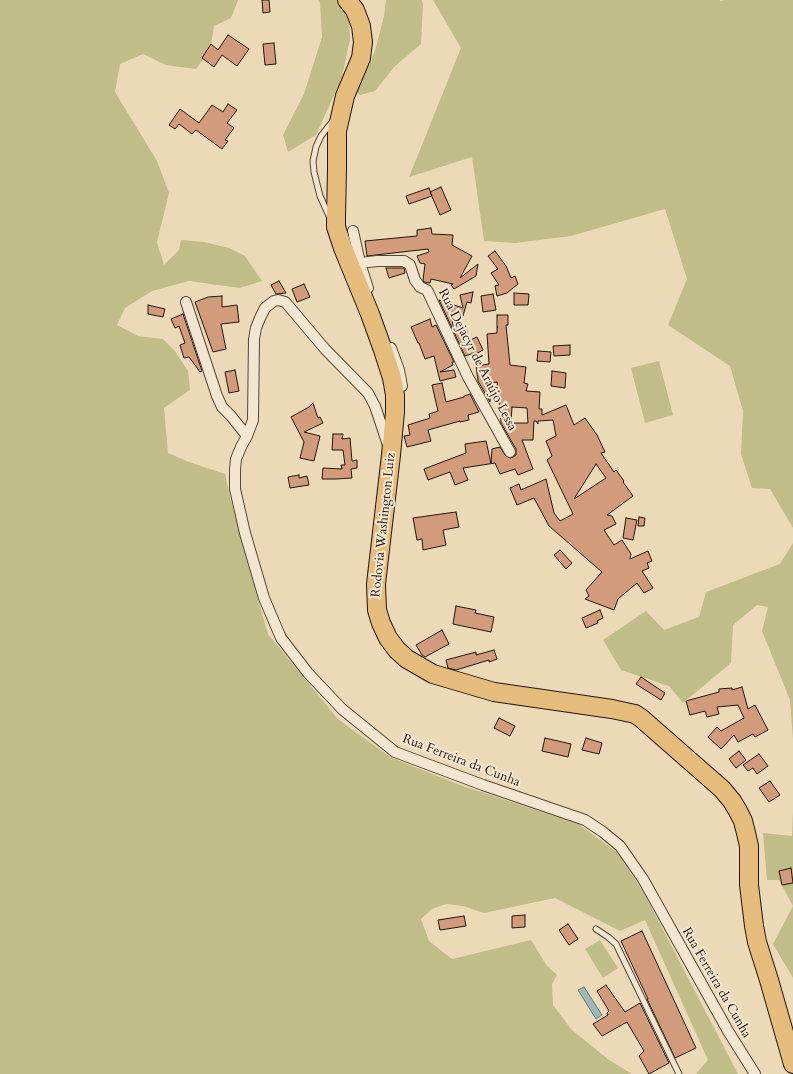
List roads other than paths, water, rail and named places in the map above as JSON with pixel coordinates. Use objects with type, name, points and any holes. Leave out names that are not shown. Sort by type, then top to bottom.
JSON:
[{"type":"highway","name":"Rodovia Washington Luiz","points":[[347,0],[355,10],[361,26],[363,42],[360,58],[345,96],[337,131],[337,169],[342,225],[342,248],[363,289],[392,378],[395,395],[383,561],[376,584],[377,610],[381,623],[388,638],[397,650],[407,659],[432,674],[494,692],[612,709],[634,714],[641,718],[722,789],[738,811],[743,821],[749,846],[749,885],[754,926],[793,1064]]},
{"type":"street","points":[[342,225],[360,262],[363,289],[399,370],[403,389],[404,407],[387,517]]},
{"type":"street","name":"Rua Dejacyr de Araújo Lessa","points":[[360,262],[404,261],[410,265],[415,280],[420,287],[427,290],[468,377],[510,452]]},
{"type":"street","name":"Rua Ferreira da Cunha","points":[[391,455],[375,406],[368,393],[325,349],[287,304],[281,300],[274,301],[262,312],[256,328],[254,339],[253,420],[236,459],[235,488],[245,534],[264,598],[281,638],[308,673],[342,709],[395,752],[483,785],[585,820],[620,846],[643,879],[728,1031],[755,1074]]},
{"type":"street","points":[[186,302],[222,407],[247,436]]},
{"type":"lane","points":[[341,110],[322,136],[316,147],[313,161],[320,196],[328,215],[342,225]]},
{"type":"lane","points":[[596,929],[608,936],[616,944],[679,1074]]},
{"type":"water","points":[[584,987],[602,1015],[596,1019],[578,990]]}]
